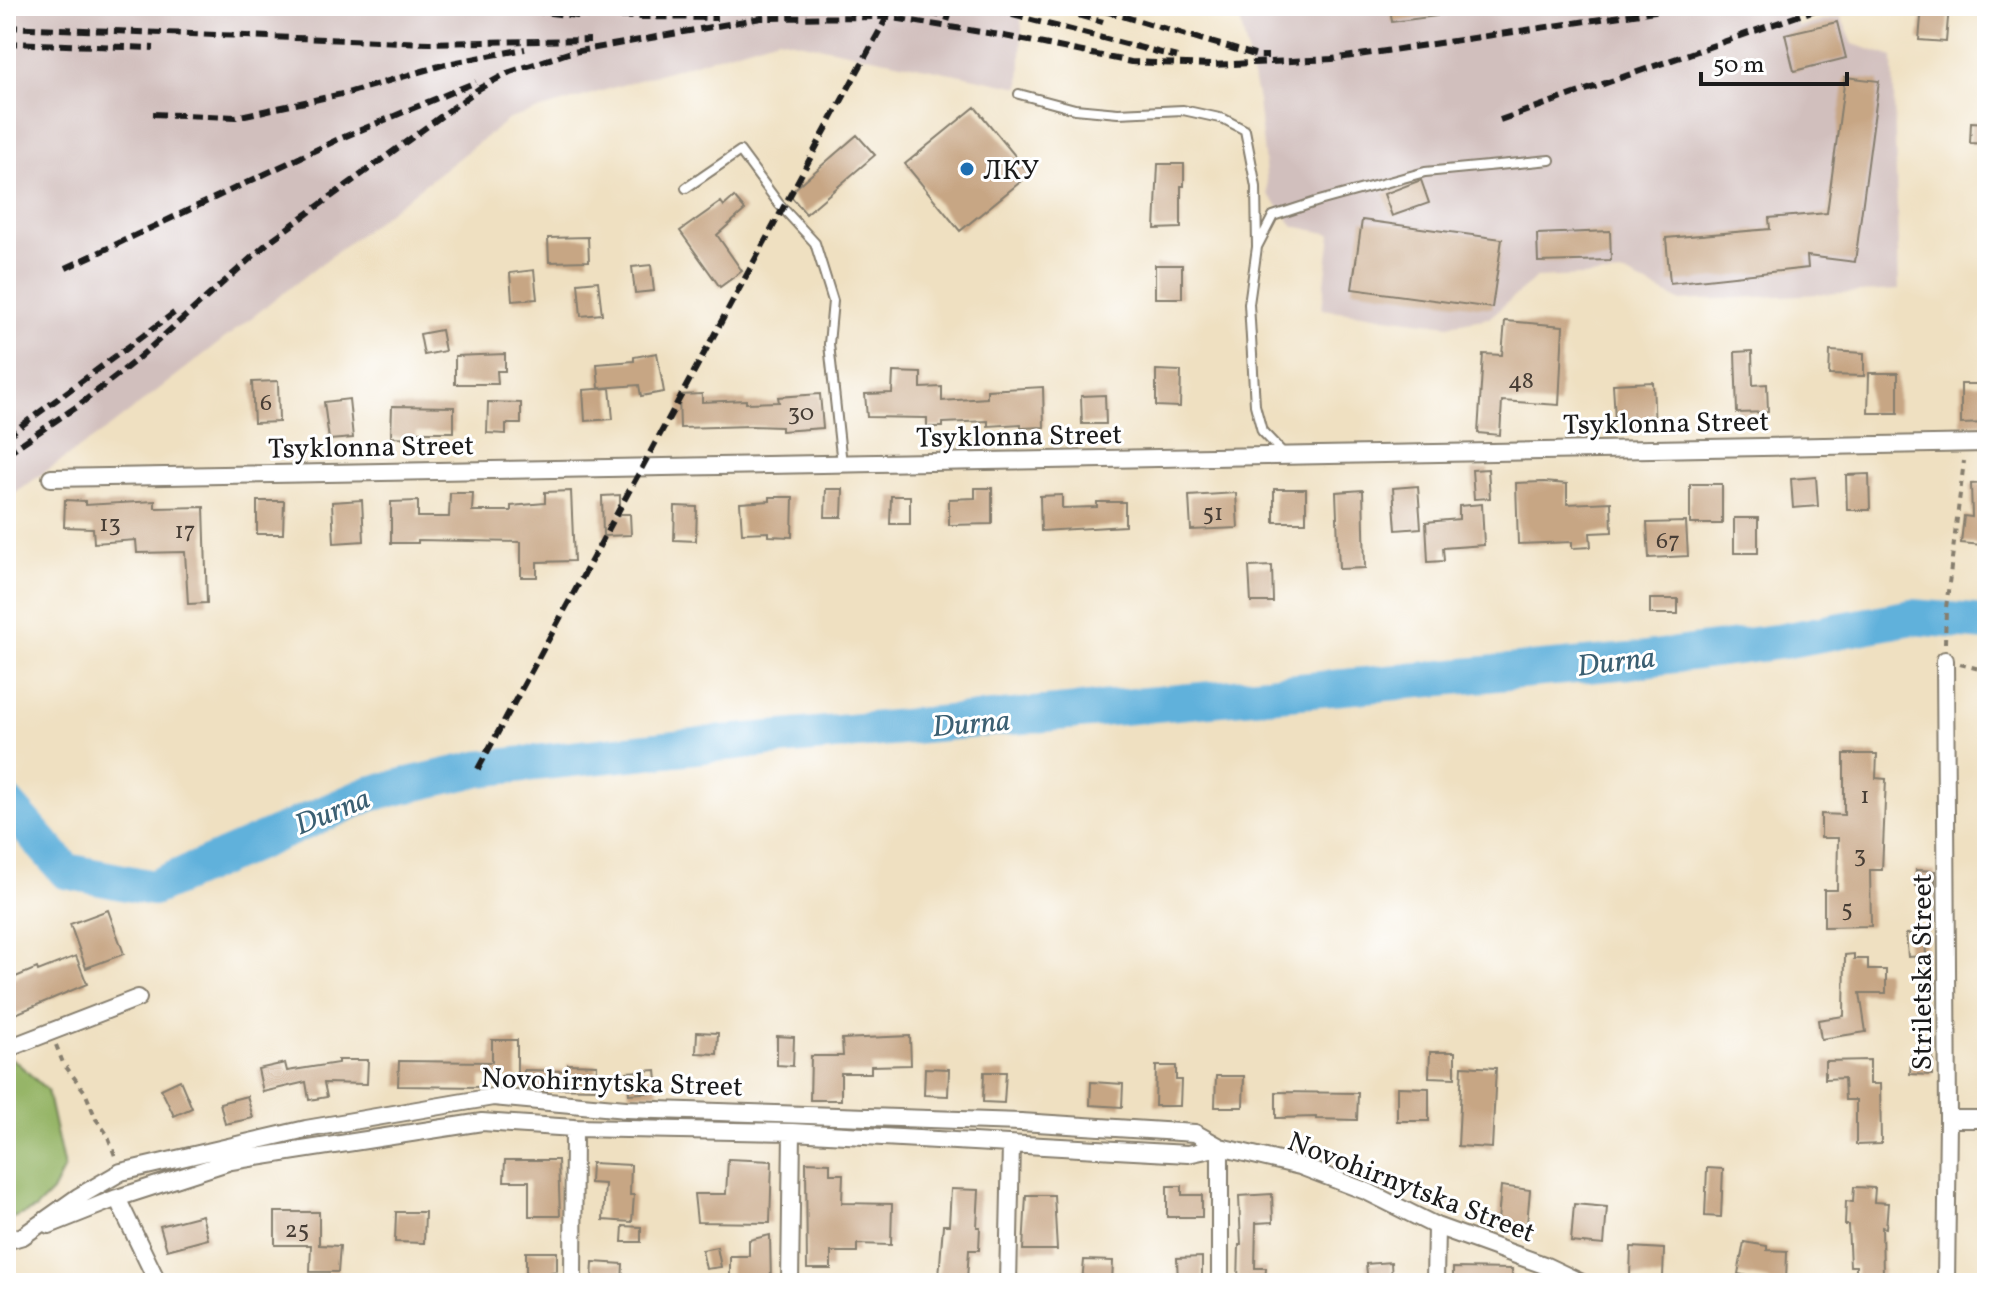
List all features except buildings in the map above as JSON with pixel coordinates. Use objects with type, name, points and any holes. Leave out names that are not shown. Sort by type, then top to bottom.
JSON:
[{"type":"street","name":"Tsyklonna Street","points":[[51,478],[1987,443]]},
{"type":"street","name":"Striletska Street","points":[[1945,660],[1946,1283]]},
{"type":"street","points":[[6,1049],[138,998]]},
{"type":"street","name":"Novohirnytska Street","points":[[23,1236],[78,1197],[121,1172],[306,1129],[493,1097],[626,1109],[1021,1122],[1195,1133],[1220,1147],[1300,1166],[1368,1192],[1436,1226],[1544,1265],[1582,1283]]},
{"type":"street","points":[[1948,1119],[1987,1119]]},
{"type":"street","name":"Novohirnytska Street","points":[[6,1241],[117,1198],[231,1161],[482,1122],[574,1128],[792,1132],[1188,1154],[1220,1147]]},
{"type":"street","points":[[573,1283],[574,1128]]},
{"type":"street","points":[[790,1283],[792,1132]]},
{"type":"street","points":[[1008,1283],[1011,1145]]},
{"type":"street","points":[[1220,1147],[1220,1283]]},
{"type":"street","points":[[117,1198],[158,1283]]},
{"type":"street","points":[[1435,1283],[1436,1226]]},
{"type":"lane","points":[[1019,94],[1075,109],[1118,113],[1183,110],[1224,119],[1245,130],[1256,187],[1257,247],[1249,304],[1255,405],[1262,431],[1286,456]]},
{"type":"lane","points":[[686,188],[740,151],[779,204],[815,243],[833,301],[829,344],[842,464]]},
{"type":"lane","points":[[1257,247],[1273,216],[1319,201],[1425,172],[1550,160]]},
{"type":"path","points":[[1945,628],[1966,442]]},
{"type":"path","points":[[1945,660],[1987,671]]},
{"type":"path","points":[[50,1032],[63,1063],[85,1092],[96,1119],[107,1134],[121,1172]]},
{"type":"shaded area","points":[[6,6],[1020,6],[1020,87],[778,38],[509,119],[110,427],[6,499]]},
{"type":"shaded area","points":[[1237,6],[1796,6],[1789,7],[1798,27],[1841,17],[1853,44],[1893,57],[1899,290],[1680,301],[1625,274],[1536,278],[1489,318],[1449,325],[1322,309],[1331,234],[1294,226],[1268,194],[1258,100]]},
{"type":"green space","points":[[13,1059],[47,1090],[64,1168],[52,1192],[35,1209],[6,1221],[6,1062]]},
{"type":"waterway","name":"Durna","points":[[6,803],[66,871],[153,888],[369,794],[478,769],[704,745],[1630,661],[1783,641],[1912,617],[1987,623]]},
{"type":"railway","points":[[911,6],[951,19]]},
{"type":"railway","points":[[977,6],[1177,57]]},
{"type":"railway","points":[[1044,6],[1103,22]]},
{"type":"railway","points":[[1088,6],[1258,56],[1268,56]]},
{"type":"railway","points":[[6,454],[79,405],[135,361],[270,241],[480,88],[510,72],[568,53],[761,18],[887,17],[1000,35],[1131,62],[1212,65],[1332,59],[1688,6]]},
{"type":"railway","points":[[1500,120],[1826,6]]},
{"type":"railway","points":[[495,7],[577,16],[717,18]]},
{"type":"railway","points":[[478,769],[887,17]]},
{"type":"railway","points":[[6,27],[429,43],[590,40]]},
{"type":"railway","points":[[6,43],[154,48]]},
{"type":"railway","points":[[153,114],[236,117],[351,92],[446,64],[525,49]]},
{"type":"railway","points":[[66,268],[339,139],[476,82]]},
{"type":"railway","points":[[6,437],[174,313]]},
{"type":"place","name":"ЛКУ","points":[[967,169]]}]
